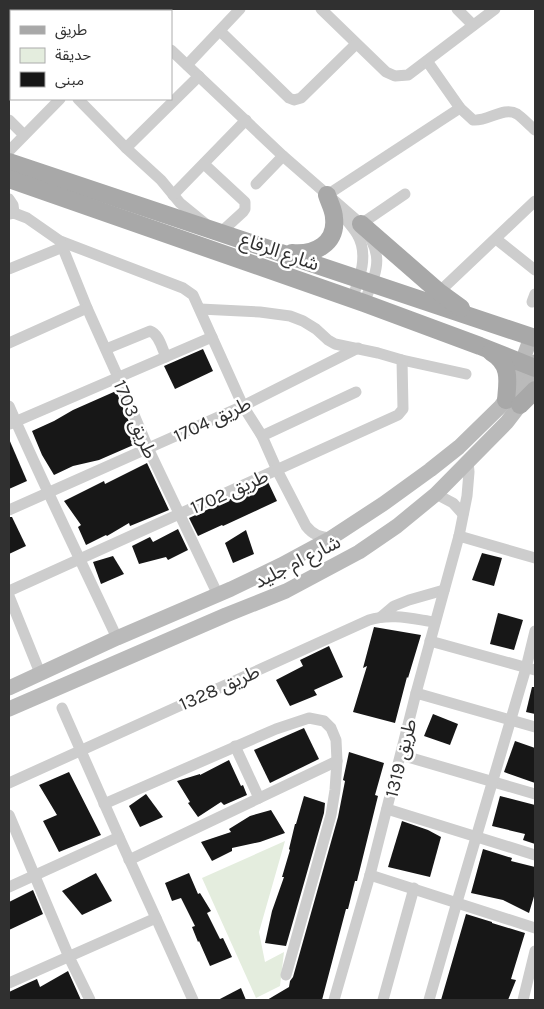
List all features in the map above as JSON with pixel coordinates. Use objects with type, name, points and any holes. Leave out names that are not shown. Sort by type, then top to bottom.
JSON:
[{"type":"main road","name":"شارع الرفاع","points":[[9,162],[533,338]]},
{"type":"main road","name":"شارع الرفاع","points":[[9,178],[358,300],[532,364]]},
{"type":"main road","points":[[274,252],[306,254],[314,252],[328,242],[334,226],[334,218],[326,195]]},
{"type":"main road","points":[[361,224],[439,292],[476,318]]},
{"type":"main road","points":[[480,346],[494,354],[505,365],[513,403],[535,390]]},
{"type":"street","points":[[187,65],[240,9]]},
{"type":"street","points":[[321,9],[386,72],[395,76],[408,75],[495,9]]},
{"type":"street","points":[[456,9],[472,25]]},
{"type":"street","points":[[220,31],[289,98],[294,100],[301,98],[356,44]]},
{"type":"street","points":[[172,51],[283,156],[361,224],[367,232],[377,258],[375,276],[366,282],[358,300]]},
{"type":"street","points":[[427,61],[460,108],[473,120],[482,120],[508,112],[516,113],[535,130]]},
{"type":"street","points":[[126,148],[199,76]]},
{"type":"street","points":[[9,151],[59,100]]},
{"type":"street","points":[[79,100],[126,148],[161,180],[180,203],[218,232],[243,212],[245,202],[204,164]]},
{"type":"street","points":[[326,195],[460,108]]},
{"type":"street","points":[[9,120],[24,136]]},
{"type":"street","points":[[173,195],[246,120]]},
{"type":"street","points":[[256,184],[283,156]]},
{"type":"street","points":[[361,224],[405,194]]},
{"type":"street","points":[[326,195],[357,234],[360,241],[366,282]]},
{"type":"street","points":[[9,199],[13,205],[11,214],[27,218],[61,244],[183,288],[193,295],[243,406],[262,436],[306,526],[316,536],[331,538]]},
{"type":"street","points":[[439,292],[534,205]]},
{"type":"street","points":[[496,239],[535,270]]},
{"type":"street","points":[[9,269],[61,244]]},
{"type":"street","name":"طريق 1703","points":[[61,244],[148,448],[218,595]]},
{"type":"street","points":[[9,343],[87,308]]},
{"type":"street","points":[[200,309],[260,312],[290,316],[303,320],[335,344],[466,374]]},
{"type":"street","points":[[106,349],[152,331],[156,335],[166,357]]},
{"type":"street","points":[[12,423],[212,337]]},
{"type":"street","name":"شارع ام جليد","points":[[9,709],[286,591],[359,552],[397,526],[436,494],[507,422],[513,403],[532,364],[533,338]]},
{"type":"street","name":"طريق 1704","points":[[9,510],[243,406],[358,348]]},
{"type":"street","name":"طريق 1702","points":[[9,590],[398,415],[403,405],[402,360]]},
{"type":"street","points":[[262,436],[356,392]]},
{"type":"street","name":"شارع ام جليد","points":[[9,688],[116,638],[218,595],[281,565],[331,538],[430,470],[459,447],[484,423],[513,403]]},
{"type":"street","points":[[9,406],[12,423],[48,493],[116,638]]},
{"type":"street","name":"طريق 1319","points":[[334,1000],[370,875],[458,536],[469,484],[468,461]]},
{"type":"street","points":[[436,494],[453,503],[463,514]]},
{"type":"street","points":[[458,536],[535,558]]},
{"type":"street","points":[[381,617],[394,606],[408,600],[444,590]]},
{"type":"street","points":[[9,596],[40,674]]},
{"type":"street","name":"طريق 1328","points":[[9,783],[360,624],[381,617],[393,616],[435,622]]},
{"type":"street","points":[[429,1000],[510,720],[530,669],[535,631]]},
{"type":"street","points":[[430,641],[530,669]]},
{"type":"street","points":[[416,693],[535,727]]},
{"type":"street","points":[[62,708],[190,999]]},
{"type":"street","points":[[104,804],[276,729],[308,718],[324,721],[331,728],[336,740],[336,790],[331,815],[286,975]]},
{"type":"street","points":[[235,746],[259,798]]},
{"type":"street","points":[[401,755],[535,794]]},
{"type":"street","points":[[130,860],[337,761]]},
{"type":"street","points":[[387,809],[535,855]]},
{"type":"street","points":[[9,815],[69,957],[90,1000]]},
{"type":"street","points":[[9,887],[119,837]]},
{"type":"street","points":[[370,875],[535,928]]},
{"type":"street","points":[[383,1000],[414,888]]},
{"type":"street","points":[[9,984],[156,918]]},
{"type":"street","points":[[523,1000],[535,951]]},
{"type":"green space","points":[[285,841],[259,932],[265,962],[284,952],[280,986],[256,998],[202,878]]},
{"type":"building","points":[[203,349],[213,371],[175,389],[164,366]]},
{"type":"building","points":[[116,391],[138,443],[99,460],[73,466],[54,475],[42,455],[32,431]]},
{"type":"building","points":[[9,439],[27,481],[9,489]]},
{"type":"building","points":[[147,463],[169,510],[130,526],[129,523],[107,536],[86,545],[78,527],[81,525],[64,501],[104,481],[105,484]]},
{"type":"building","points":[[268,482],[277,501],[198,536],[189,518]]},
{"type":"building","points":[[9,517],[12,517],[26,546],[9,554]]},
{"type":"building","points":[[178,529],[188,550],[168,560],[166,557],[139,564],[132,546],[150,537],[153,542]]},
{"type":"building","points":[[246,530],[254,554],[233,563],[225,543]]},
{"type":"building","points":[[482,553],[502,558],[494,586],[472,580]]},
{"type":"building","points":[[113,556],[124,574],[101,584],[93,562]]},
{"type":"building","points":[[498,613],[523,620],[514,650],[490,644]]},
{"type":"building","points":[[374,627],[421,635],[407,677],[395,723],[353,712],[367,666],[363,668]]},
{"type":"building","points":[[329,646],[343,677],[314,690],[317,695],[290,706],[276,680],[303,666],[300,660]]},
{"type":"building","points":[[532,687],[535,687],[535,714],[526,712]]},
{"type":"building","points":[[433,714],[458,724],[450,745],[424,736]]},
{"type":"building","points":[[304,728],[319,759],[270,783],[254,750]]},
{"type":"building","points":[[515,741],[535,748],[535,783],[504,772]]},
{"type":"building","points":[[349,752],[384,763],[375,795],[378,796],[357,881],[355,881],[348,909],[346,909],[322,1000],[267,1000],[289,987],[293,977],[338,817]]},
{"type":"building","points":[[229,760],[247,795],[224,805],[221,802],[198,817],[188,803],[190,802],[177,781],[200,775]]},
{"type":"building","points":[[69,772],[101,835],[59,852],[43,821],[57,815],[39,785]]},
{"type":"building","points":[[146,794],[163,817],[140,827],[129,806]]},
{"type":"building","points":[[304,796],[325,803],[324,813],[286,946],[265,943],[272,911],[284,877],[282,877],[295,824]]},
{"type":"building","points":[[500,796],[535,805],[535,844],[523,840],[525,834],[492,826]]},
{"type":"building","points":[[271,810],[285,833],[260,842],[232,848],[232,851],[212,861],[201,842],[231,832],[229,829],[250,816]]},
{"type":"building","points":[[402,821],[428,830],[441,837],[430,877],[388,867]]},
{"type":"building","points":[[483,849],[512,858],[511,861],[535,867],[535,893],[529,913],[503,900],[471,893]]},
{"type":"building","points":[[96,873],[112,901],[82,915],[62,891]]},
{"type":"building","points":[[189,873],[198,894],[200,893],[211,911],[207,913],[220,939],[223,938],[232,957],[210,966],[192,927],[195,926],[181,898],[172,901],[165,883]]},
{"type":"building","points":[[33,890],[43,914],[9,930],[9,902]]},
{"type":"building","points":[[466,914],[525,933],[511,979],[516,980],[508,1000],[441,1000]]},
{"type":"building","points":[[68,971],[81,1000],[9,1000],[9,992],[37,979],[40,987]]},
{"type":"building","points":[[241,988],[246,1000],[218,1000]]}]
